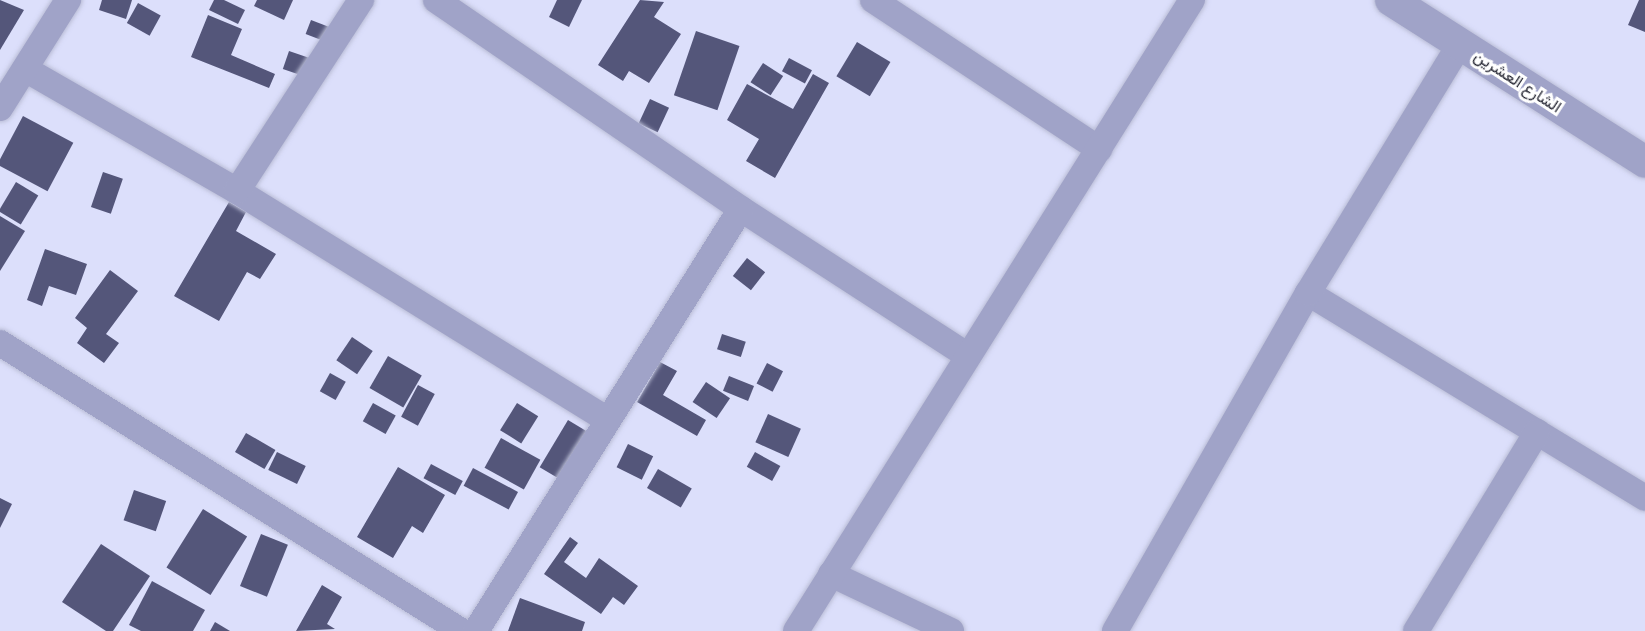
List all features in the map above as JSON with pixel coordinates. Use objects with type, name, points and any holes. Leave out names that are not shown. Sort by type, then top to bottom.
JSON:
[{"type":"street","points":[[0,108],[69,0]]},
{"type":"street","points":[[237,191],[361,0]]},
{"type":"street","points":[[436,0],[741,209],[968,356]]},
{"type":"street","points":[[873,0],[1099,149]]},
{"type":"street","points":[[796,631],[1192,0]]},
{"type":"street","name":"الشارع العشرين","points":[[1391,0],[1645,162]]},
{"type":"street","points":[[1115,631],[1308,293],[1460,44]]},
{"type":"street","points":[[25,69],[237,191],[606,419]]},
{"type":"street","points":[[476,631],[606,419],[741,209]]},
{"type":"street","points":[[1308,293],[1645,498]]},
{"type":"street","points":[[0,343],[461,631]]},
{"type":"street","points":[[1416,631],[1537,432]]},
{"type":"street","points":[[831,574],[951,631]]},
{"type":"building","points":[[0,0],[24,10],[0,50]]},
{"type":"building","points":[[102,0],[132,0],[126,19],[99,10]]},
{"type":"building","points":[[214,0],[224,0],[245,10],[238,24],[209,10]]},
{"type":"building","points":[[257,0],[293,0],[284,20],[254,6]]},
{"type":"building","points":[[557,0],[582,0],[569,27],[549,17]]},
{"type":"building","points":[[640,0],[664,2],[654,17],[681,34],[649,83],[629,71],[623,81],[598,65]]},
{"type":"building","points":[[1639,0],[1645,0],[1645,32],[1628,25]]},
{"type":"building","points":[[138,3],[161,16],[150,36],[127,23]]},
{"type":"building","points":[[208,15],[242,29],[231,55],[275,74],[269,88],[191,57]]},
{"type":"building","points":[[311,20],[339,31],[334,45],[306,34]]},
{"type":"building","points":[[696,31],[739,46],[717,110],[674,95]]},
{"type":"building","points":[[857,42],[890,62],[870,96],[836,76]]},
{"type":"building","points":[[289,51],[312,59],[306,77],[283,69]]},
{"type":"building","points":[[789,58],[812,70],[805,83],[782,71]]},
{"type":"building","points":[[763,63],[783,76],[771,95],[750,82]]},
{"type":"building","points":[[813,74],[829,83],[775,178],[746,161],[759,139],[727,120],[747,84],[793,109]]},
{"type":"building","points":[[650,99],[669,108],[658,132],[639,123]]},
{"type":"building","points":[[23,116],[73,143],[48,191],[0,166],[0,159]]},
{"type":"building","points":[[103,172],[123,179],[111,214],[91,207]]},
{"type":"building","points":[[16,182],[38,195],[21,225],[0,212]]},
{"type":"building","points":[[229,202],[246,212],[236,231],[276,254],[260,279],[247,272],[219,321],[174,296]]},
{"type":"building","points":[[0,216],[25,231],[0,271]]},
{"type":"building","points":[[45,249],[87,264],[76,295],[49,286],[42,306],[27,300]]},
{"type":"building","points":[[747,258],[765,272],[751,290],[733,276]]},
{"type":"building","points":[[110,270],[138,291],[106,334],[119,343],[104,363],[77,343],[87,328],[75,318]]},
{"type":"building","points":[[722,334],[746,342],[741,357],[717,349]]},
{"type":"building","points":[[352,337],[373,351],[357,374],[336,360]]},
{"type":"building","points":[[388,356],[422,376],[403,408],[370,388]]},
{"type":"building","points":[[660,362],[677,371],[663,395],[706,420],[697,436],[637,402]]},
{"type":"building","points":[[767,363],[783,371],[773,392],[757,383]]},
{"type":"building","points":[[330,373],[346,382],[336,400],[320,391]]},
{"type":"building","points":[[729,376],[754,386],[748,401],[723,391]]},
{"type":"building","points":[[706,382],[730,398],[717,418],[693,402]]},
{"type":"building","points":[[418,385],[435,394],[418,426],[401,417]]},
{"type":"building","points":[[373,403],[396,416],[386,434],[363,421]]},
{"type":"building","points":[[517,403],[538,416],[521,443],[500,430]]},
{"type":"building","points":[[768,414],[801,429],[788,457],[755,442]]},
{"type":"building","points":[[568,420],[593,435],[565,482],[540,467]]},
{"type":"building","points":[[246,433],[275,450],[264,469],[235,452]]},
{"type":"building","points":[[501,438],[540,460],[524,490],[485,468]]},
{"type":"building","points":[[628,444],[653,456],[642,480],[617,467]]},
{"type":"building","points":[[277,452],[306,466],[297,484],[268,470]]},
{"type":"building","points":[[755,452],[780,466],[772,481],[747,467]]},
{"type":"building","points":[[431,464],[463,481],[455,495],[423,478]]},
{"type":"building","points":[[398,467],[445,495],[423,533],[412,526],[393,558],[357,537]]},
{"type":"building","points":[[473,468],[518,492],[509,510],[464,486]]},
{"type":"building","points":[[658,469],[692,488],[681,508],[647,488]]},
{"type":"building","points":[[134,490],[166,501],[156,531],[124,520]]},
{"type":"building","points":[[0,498],[12,504],[0,528]]},
{"type":"building","points":[[203,509],[247,537],[211,595],[166,568]]},
{"type":"building","points":[[261,534],[288,545],[267,597],[240,586]]},
{"type":"building","points":[[570,537],[578,543],[564,562],[586,578],[599,558],[638,586],[624,605],[613,597],[601,614],[544,574]]},
{"type":"building","points":[[101,544],[150,576],[113,631],[106,631],[62,602]]},
{"type":"building","points":[[152,581],[205,610],[193,631],[141,631],[129,625]]},
{"type":"building","points":[[322,585],[342,597],[327,624],[335,629],[296,631]]},
{"type":"building","points":[[520,598],[585,622],[582,631],[508,631]]},
{"type":"building","points":[[215,622],[230,631],[210,631]]}]
